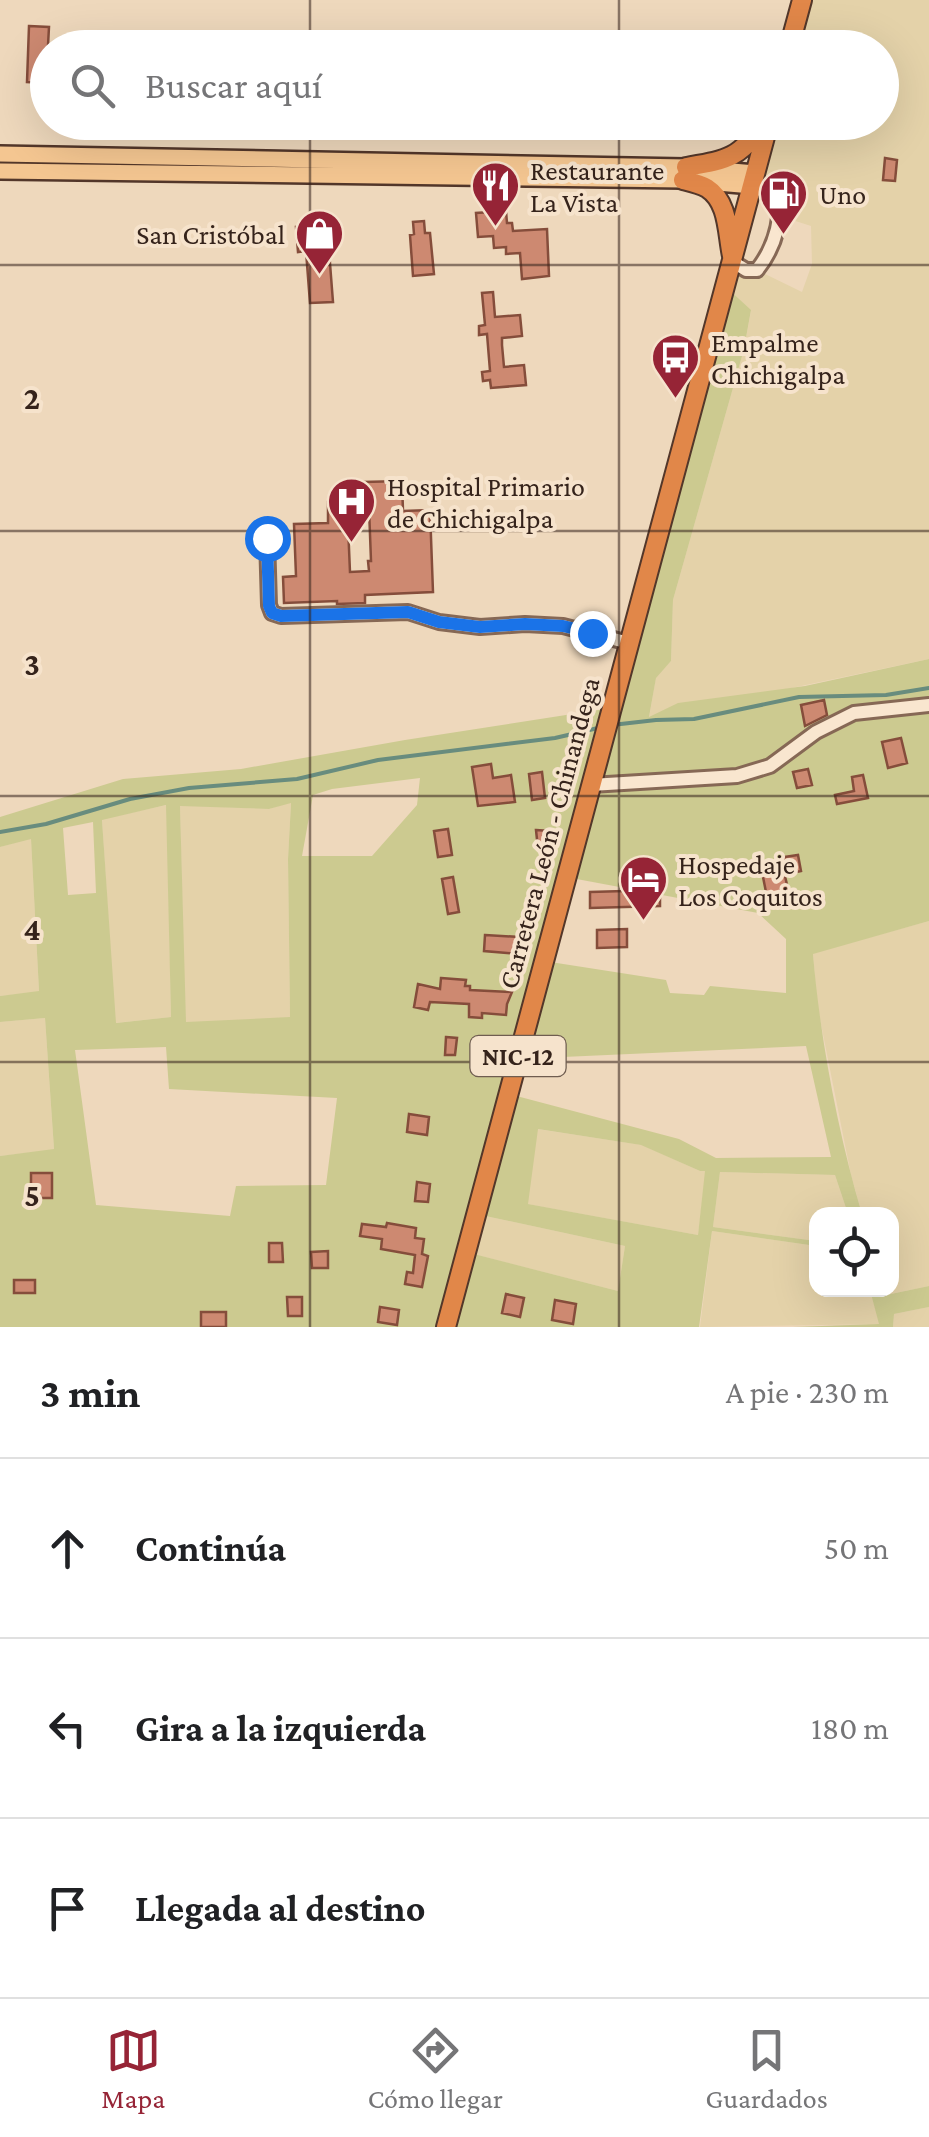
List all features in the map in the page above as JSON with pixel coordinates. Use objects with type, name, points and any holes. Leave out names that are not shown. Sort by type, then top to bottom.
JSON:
[{"type":"highway","points":[[794,30],[802,0]]},
{"type":"highway","points":[[684,173],[722,160],[753,140]]},
{"type":"highway","name":"Carretera León - Chinandega","points":[[446,1327],[763,140]]},
{"type":"highway","points":[[684,173],[708,189],[726,213],[733,262]]},
{"type":"main road","points":[[8,163],[684,173],[754,180]]},
{"type":"street","points":[[733,262],[746,270],[756,270],[768,256],[780,216],[780,202],[754,180]]},
{"type":"street","points":[[267,538],[269,606],[272,613],[281,616],[408,612],[439,622],[480,627],[563,626],[629,644]]},
{"type":"street","points":[[591,785],[737,776],[770,766],[816,732],[854,713],[929,706]]},
{"type":"shaded area","points":[[802,0],[929,0],[929,659],[649,718],[656,677],[671,661],[673,600],[744,349],[751,311],[726,287],[733,262],[802,292],[812,264],[811,226],[780,216],[780,202],[752,186],[764,140],[899,140],[899,30],[794,30]]},
{"type":"shaded area","points":[[726,287],[751,310],[744,349],[673,600],[671,661],[656,678],[649,717],[678,703],[805,686],[929,659],[929,921],[813,954],[831,1085],[860,1207],[846,1207],[835,1175],[720,1172],[713,1227],[809,1240],[809,1245],[712,1231],[699,1327],[0,1327],[0,1156],[54,1149],[45,1018],[0,1022],[0,996],[39,991],[31,839],[0,847],[0,817],[123,779],[241,769],[611,708]],"holes":[[[420,778],[417,805],[372,856],[302,856],[313,795]],[[291,803],[290,1017],[186,1022],[180,806],[269,809]],[[166,805],[171,1017],[116,1023],[102,820]],[[93,822],[96,893],[68,895],[63,828]],[[566,877],[758,913],[786,939],[786,993],[710,986],[704,995],[670,993],[666,980],[544,961]],[[806,1046],[831,1157],[716,1158],[679,1139],[509,1094],[518,1059]],[[166,1047],[169,1089],[337,1098],[326,1185],[236,1186],[230,1216],[96,1205],[75,1050]],[[538,1129],[641,1145],[705,1171],[698,1235],[528,1204]],[[476,1214],[625,1246],[618,1291],[466,1252]]]},
{"type":"shaded area","points":[[291,802],[290,1018],[185,1023],[180,805],[269,809]]},
{"type":"shaded area","points":[[167,805],[171,1017],[115,1023],[102,819]]},
{"type":"shaded area","points":[[31,838],[39,992],[0,996],[0,847]]},
{"type":"shaded area","points":[[929,921],[929,1286],[899,1292],[899,1207],[860,1207],[817,1004],[813,953]]},
{"type":"shaded area","points":[[45,1018],[54,1150],[0,1156],[0,1022]]},
{"type":"shaded area","points":[[537,1129],[642,1145],[706,1171],[698,1235],[527,1204]]},
{"type":"shaded area","points":[[720,1172],[835,1175],[846,1207],[809,1207],[809,1240],[713,1227]]},
{"type":"shaded area","points":[[476,1214],[625,1246],[618,1291],[465,1252]]},
{"type":"shaded area","points":[[712,1231],[809,1245],[809,1297],[872,1297],[880,1324],[700,1327]]},
{"type":"shaded area","points":[[929,1286],[929,1307],[894,1314],[893,1327],[793,1327],[879,1324],[872,1297],[899,1297],[899,1292]]},
{"type":"shaded area","points":[[929,1307],[929,1327],[893,1327],[894,1314]]},
{"type":"building","points":[[29,26],[49,27],[30,30],[30,82]]},
{"type":"building","points":[[885,158],[897,160],[895,181],[883,180]]},
{"type":"building","points":[[506,211],[507,223],[512,223],[513,231],[547,229],[549,276],[522,279],[520,253],[506,254],[506,247],[494,248],[493,236],[478,237],[476,213]]},
{"type":"building","points":[[424,221],[425,233],[430,233],[434,274],[413,276],[410,235],[414,234],[413,222]]},
{"type":"building","name":"San Cristóbal","points":[[327,225],[333,302],[310,303],[306,251],[298,252],[296,227]]},
{"type":"building","points":[[493,292],[495,317],[520,315],[522,336],[502,338],[502,345],[504,367],[524,365],[526,385],[491,388],[490,380],[483,381],[482,372],[490,371],[487,334],[479,335],[479,326],[485,325],[482,293]]},
{"type":"building","points":[[402,481],[403,511],[430,510],[433,592],[365,595],[365,603],[284,603],[283,577],[296,576],[294,524],[328,523],[328,502],[347,501],[350,572],[369,571],[369,508],[364,509],[363,482]]},
{"type":"building","points":[[824,700],[827,715],[805,726],[801,705]]},
{"type":"building","points":[[901,738],[907,763],[888,768],[882,742]]},
{"type":"building","points":[[491,764],[493,778],[511,775],[515,802],[478,806],[472,767]]},
{"type":"building","points":[[808,769],[812,785],[797,788],[793,772]]},
{"type":"building","points":[[542,772],[545,798],[532,800],[529,774]]},
{"type":"building","points":[[863,775],[868,798],[837,804],[835,795],[854,791],[852,777]]},
{"type":"building","points":[[448,829],[452,855],[438,857],[434,831]]},
{"type":"building","points":[[536,830],[550,831],[548,850],[538,849]]},
{"type":"building","points":[[798,855],[801,871],[787,874],[784,857]]},
{"type":"building","points":[[783,868],[790,897],[768,902],[762,872]]},
{"type":"building","points":[[453,877],[459,912],[448,914],[442,879]]},
{"type":"building","points":[[660,890],[660,906],[590,908],[590,892]]},
{"type":"building","points":[[627,929],[627,947],[597,948],[597,930]]},
{"type":"building","points":[[485,935],[519,937],[518,954],[484,951]]},
{"type":"building","points":[[441,978],[466,980],[465,986],[470,986],[470,990],[512,992],[506,1015],[482,1013],[482,1018],[469,1017],[469,1004],[430,1002],[428,1010],[414,1007],[418,984],[440,989]]},
{"type":"building","points":[[446,1037],[457,1038],[455,1055],[445,1055]]},
{"type":"building","points":[[409,1114],[429,1117],[427,1135],[407,1132]]},
{"type":"building","points":[[31,1173],[52,1173],[52,1198],[31,1198]]},
{"type":"building","points":[[417,1182],[430,1184],[428,1202],[415,1201]]},
{"type":"building","points":[[387,1223],[416,1228],[415,1238],[424,1239],[422,1254],[428,1256],[422,1287],[405,1284],[407,1272],[413,1273],[415,1255],[381,1249],[382,1239],[360,1236],[362,1224],[386,1227]]},
{"type":"building","points":[[269,1243],[282,1243],[283,1262],[269,1262]]},
{"type":"building","points":[[328,1251],[328,1268],[312,1268],[311,1252]]},
{"type":"building","points":[[14,1280],[35,1280],[35,1293],[14,1293]]},
{"type":"building","points":[[506,1294],[524,1298],[520,1317],[502,1313]]},
{"type":"building","points":[[287,1297],[302,1297],[302,1316],[288,1316]]},
{"type":"building","points":[[555,1300],[576,1304],[573,1324],[552,1320]]},
{"type":"building","points":[[380,1307],[399,1310],[397,1325],[378,1322]]},
{"type":"building","points":[[201,1312],[226,1312],[226,1327],[201,1327]]},
{"type":"waterway","points":[[612,725],[694,719],[799,697],[886,695],[929,688]]},
{"type":"waterway","points":[[0,832],[189,788],[297,779],[378,760],[555,738],[598,728]]},
{"type":"place","name":"Restaurante La Vista","points":[[495,228]]},
{"type":"place","name":"Uno","points":[[784,236]]},
{"type":"place","name":"San Cristóbal","points":[[320,276]]},
{"type":"place","name":"Empalme Chichigalpa","points":[[676,400]]},
{"type":"place","name":"Hospital Primario de Chichigalpa","points":[[352,544]]},
{"type":"place","name":"Hospedaje Los Coquitos","points":[[643,922]]},
{"type":"route","points":[[267,538],[269,606],[272,613],[281,616],[408,612],[439,622],[480,627],[563,626],[592,633]]}]
